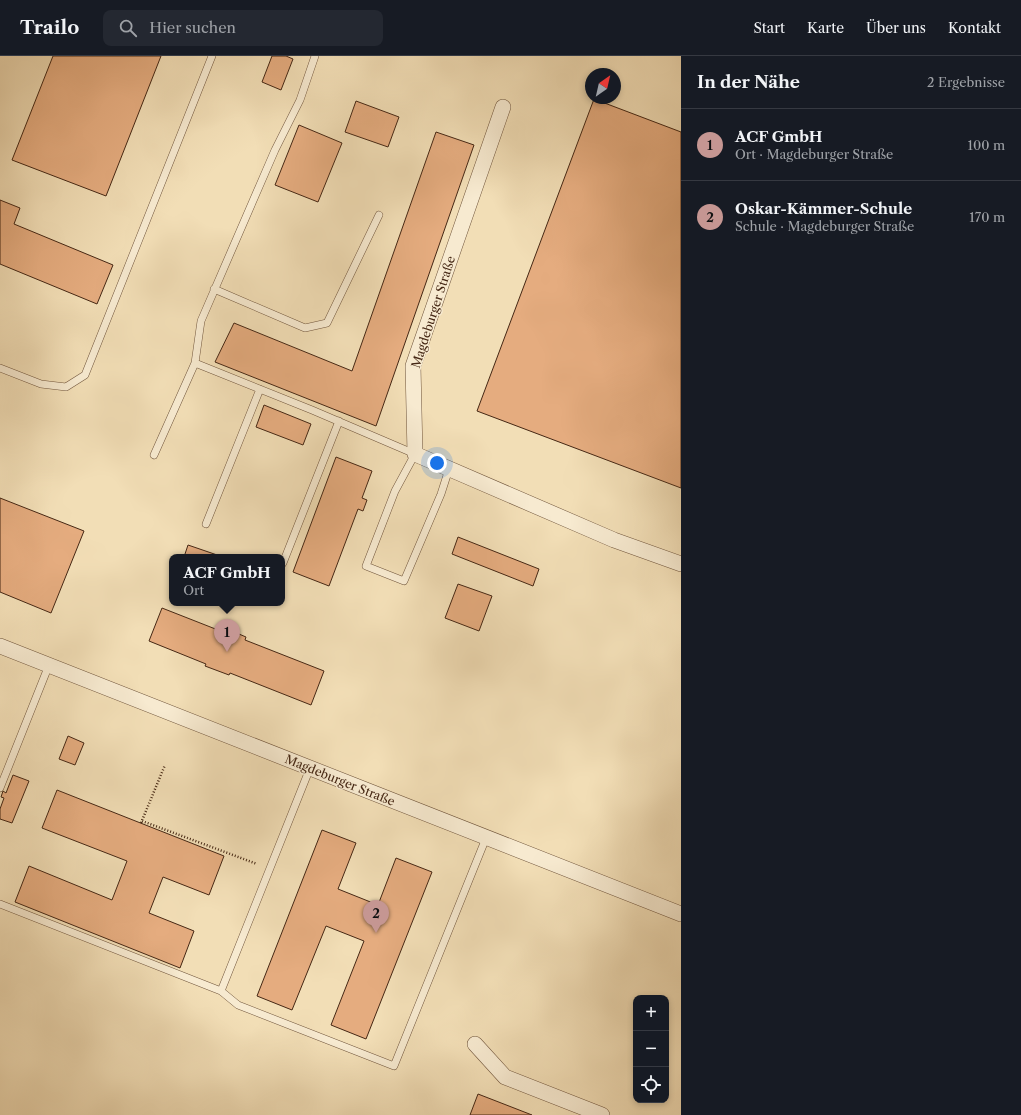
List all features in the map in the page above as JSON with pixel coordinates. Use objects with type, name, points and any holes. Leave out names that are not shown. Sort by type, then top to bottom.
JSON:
[{"type":"street","name":"Magdeburger Straße","points":[[415,454],[413,366],[503,107]]},
{"type":"street","points":[[415,454],[614,540],[681,564]]},
{"type":"street","name":"Magdeburger Straße","points":[[0,646],[681,914]]},
{"type":"street","points":[[475,1044],[505,1077],[602,1115]]},
{"type":"lane","points":[[0,368],[41,384],[66,387],[85,375],[212,56]]},
{"type":"lane","points":[[154,455],[195,363],[201,321],[275,150],[300,100],[315,56]]},
{"type":"lane","points":[[214,290],[305,328],[327,323],[379,215]]},
{"type":"lane","points":[[195,363],[339,421],[415,454],[395,490],[366,566],[404,581],[441,494],[449,469]]},
{"type":"lane","points":[[206,524],[260,389]]},
{"type":"lane","points":[[285,558],[339,421]]},
{"type":"lane","points":[[0,788],[49,665]]},
{"type":"lane","points":[[221,991],[310,768]]},
{"type":"lane","points":[[0,904],[221,991],[238,1005],[394,1066],[486,838]]},
{"type":"path","points":[[164,765],[141,822],[269,869]]},
{"type":"building","points":[[53,56],[161,56],[106,196],[12,160]]},
{"type":"building","points":[[272,56],[286,56],[293,59],[281,90],[262,82]]},
{"type":"building","points":[[356,101],[399,117],[388,147],[345,132]]},
{"type":"building","points":[[592,104],[607,104],[681,132],[681,488],[477,411]]},
{"type":"building","points":[[299,125],[342,143],[318,202],[275,185]]},
{"type":"building","points":[[436,132],[474,145],[376,426],[215,362],[234,323],[352,371]]},
{"type":"building","points":[[0,200],[20,208],[14,224],[113,265],[97,304],[0,264]]},
{"type":"building","points":[[264,405],[311,424],[303,445],[256,427]]},
{"type":"building","points":[[336,457],[372,471],[362,498],[367,500],[363,511],[358,509],[329,586],[293,572]]},
{"type":"building","points":[[0,498],[84,531],[51,613],[0,592]]},
{"type":"building","points":[[458,537],[539,569],[533,586],[452,554]]},
{"type":"building","points":[[188,545],[214,554],[185,554]]},
{"type":"building","points":[[458,584],[492,596],[479,631],[445,618]]},
{"type":"building","points":[[162,608],[218,630],[220,626],[246,637],[245,640],[324,671],[311,705],[230,673],[229,675],[205,666],[206,664],[149,641]]},
{"type":"building","points":[[68,736],[84,743],[75,765],[59,759]]},
{"type":"building","points":[[13,775],[29,781],[12,823],[0,819],[0,809],[4,798],[1,797],[3,791],[6,793]]},
{"type":"building","points":[[57,790],[224,856],[209,895],[163,877],[149,913],[194,931],[180,968],[15,902],[29,866],[112,900],[127,861],[42,828]]},
{"type":"building","points":[[322,830],[356,843],[338,889],[378,905],[396,858],[432,872],[366,1039],[331,1025],[364,941],[326,926],[292,1010],[257,996]]},
{"type":"building","points":[[478,1094],[532,1115],[470,1115]]},
{"type":"place","name":"ACF GmbH","points":[[227,652]]},
{"type":"place","name":"Oskar-Kämmer-Schule","points":[[376,933]]}]
